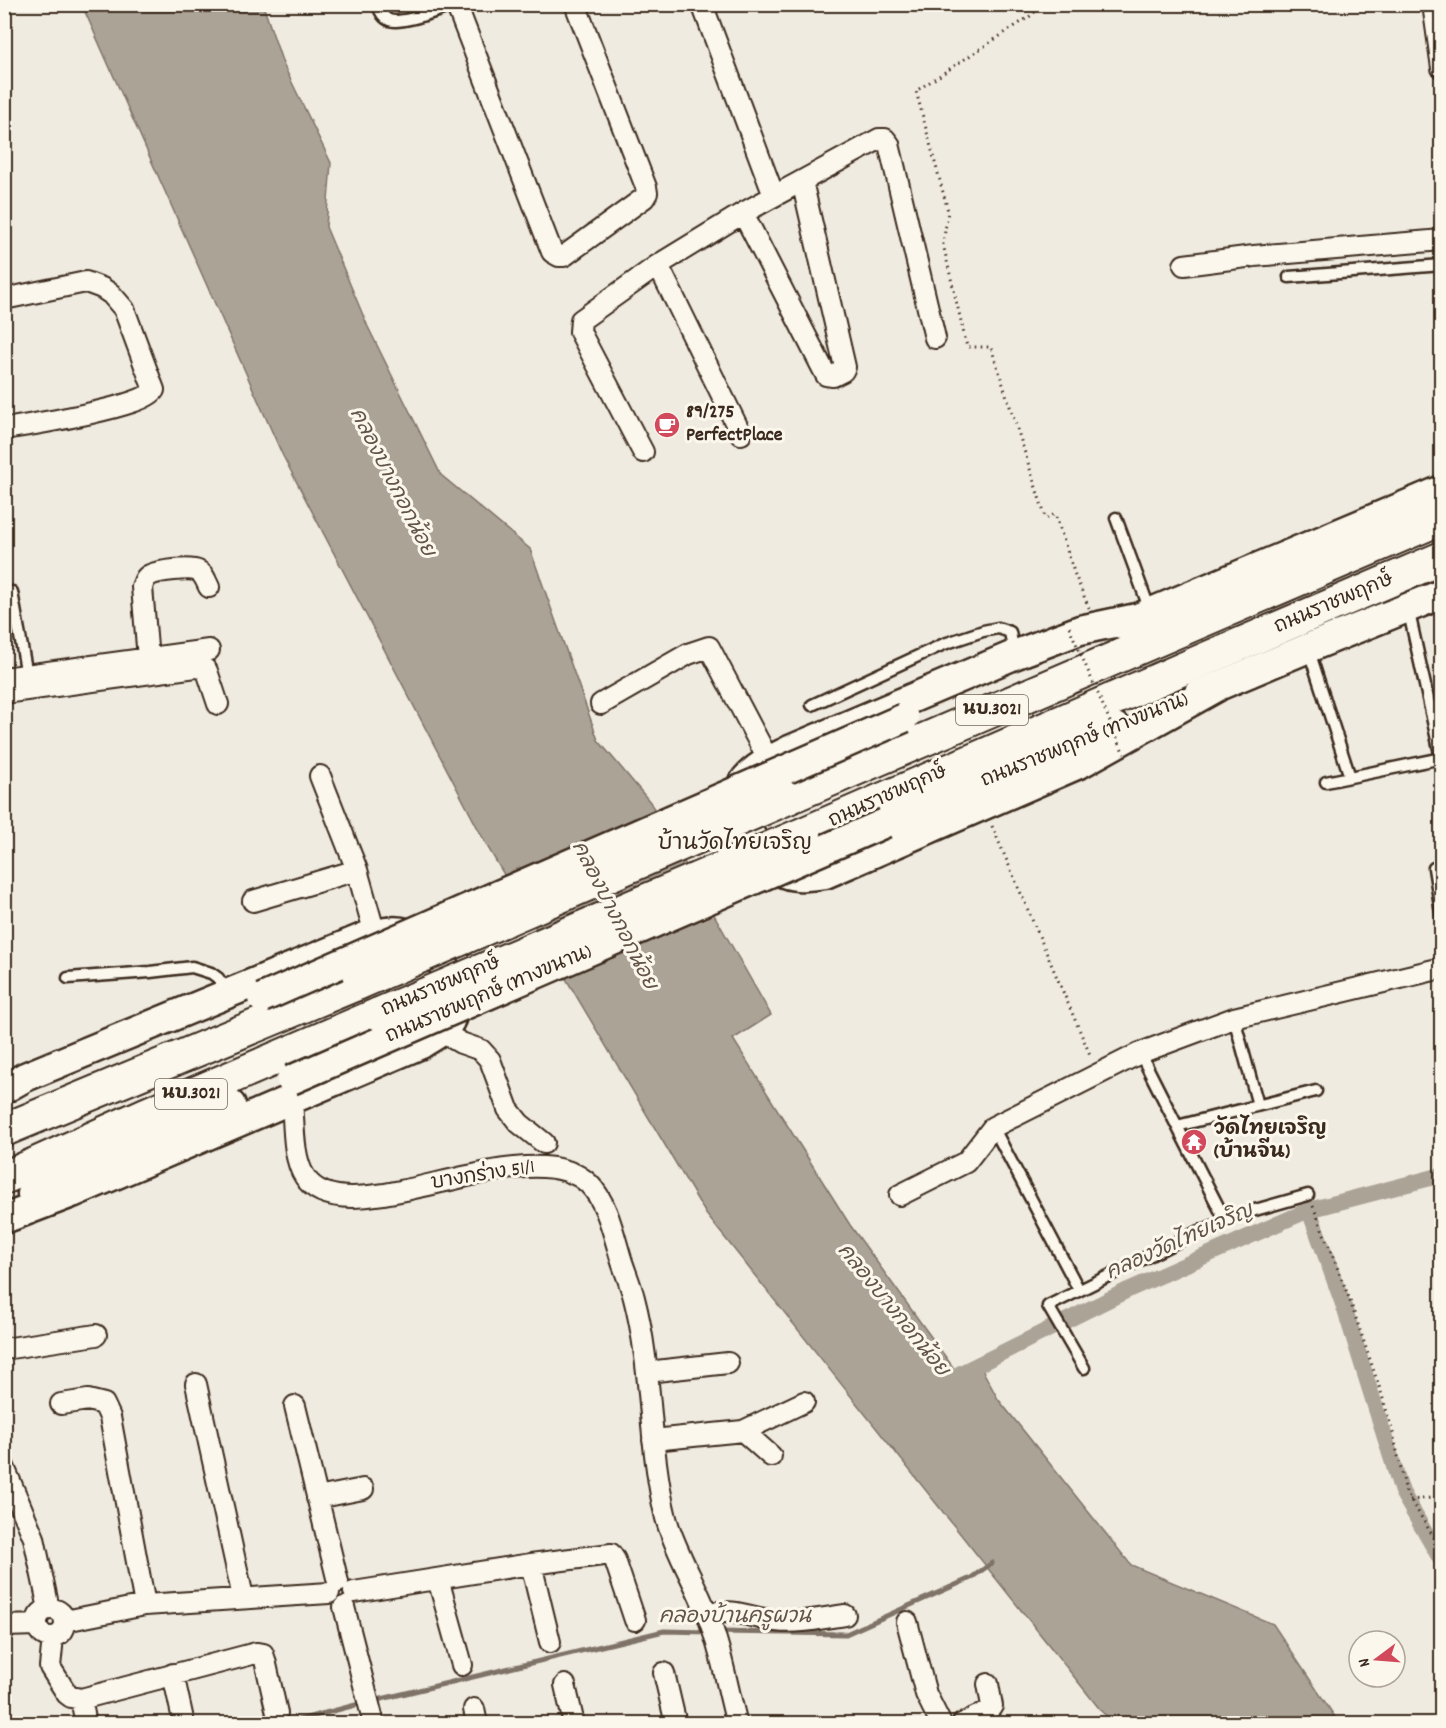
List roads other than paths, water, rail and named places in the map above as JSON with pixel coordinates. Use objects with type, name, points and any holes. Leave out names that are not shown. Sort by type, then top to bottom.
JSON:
[{"type":"main road","name":"นบ.3021","points":[[4,1104],[262,998],[904,718],[1442,490]]},
{"type":"main road","name":"ถนนราชพฤกษ์","points":[[4,1130],[359,983],[1442,518]]},
{"type":"main road","name":"ถนนราชพฤกษ์","points":[[4,1178],[146,1114],[1442,558]]},
{"type":"main road","name":"ถนนราชพฤกษ์ (ทางขนาน)","points":[[4,1209],[65,1175],[292,1089],[885,823],[1442,594]]},
{"type":"main road","points":[[1144,615],[1080,630],[1014,655],[769,761],[745,780],[738,792],[738,807],[765,858],[778,871],[799,877],[825,874],[1081,763],[1217,687]]},
{"type":"main road","points":[[4,1089],[25,1077],[228,992],[375,934],[390,931],[407,933],[423,942],[436,955],[454,990],[454,1005],[450,1022],[421,1044],[292,1089],[72,1193],[4,1219]]},
{"type":"street","points":[[456,5],[552,252],[564,256],[647,194],[575,4]]},
{"type":"street","points":[[702,4],[773,191]]},
{"type":"street","points":[[1433,4],[1442,68]]},
{"type":"street","points":[[643,452],[580,332],[581,320],[658,266],[743,213],[773,191],[802,181],[879,139],[885,139],[889,144],[935,338]]},
{"type":"street","points":[[743,213],[826,375],[833,376],[843,371],[846,367],[802,181]]},
{"type":"street","points":[[1184,265],[1254,256],[1442,240]]},
{"type":"street","points":[[658,266],[741,434]]},
{"type":"street","points":[[4,298],[86,282],[102,288],[111,294],[124,309],[154,390],[151,395],[135,402],[57,421],[4,429]]},
{"type":"street","points":[[148,659],[142,587],[145,579],[150,575],[189,569],[203,574],[209,587]]},
{"type":"street","points":[[601,704],[688,654],[709,647],[769,761]]},
{"type":"street","points":[[4,678],[209,650]]},
{"type":"street","points":[[4,693],[196,667],[207,671],[218,704]]},
{"type":"street","points":[[320,776],[357,870],[375,934]]},
{"type":"street","points":[[253,901],[357,870]]},
{"type":"street","points":[[900,1196],[966,1162],[993,1127],[1140,1053],[1234,1017],[1442,968]]},
{"type":"street","points":[[440,1031],[461,1043],[481,1050],[490,1060],[508,1109],[519,1123],[544,1143]]},
{"type":"street","name":"บางกร่าง 51/1","points":[[292,1089],[298,1164],[305,1178],[315,1190],[332,1195],[379,1195],[516,1167],[548,1167],[573,1172],[590,1184],[602,1202],[634,1299],[647,1372],[653,1440],[666,1518],[712,1629]]},
{"type":"street","points":[[4,1349],[96,1335]]},
{"type":"street","points":[[647,1372],[728,1363]]},
{"type":"street","points":[[196,1384],[243,1597]]},
{"type":"street","points":[[61,1404],[88,1400],[104,1404],[110,1417],[145,1605]]},
{"type":"street","points":[[653,1440],[743,1431],[804,1402]]},
{"type":"street","points":[[295,1406],[372,1713]]},
{"type":"street","points":[[743,1431],[771,1456]]},
{"type":"street","points":[[4,1467],[34,1538],[51,1618],[62,1632],[53,1637],[50,1667],[67,1694],[81,1699],[256,1653],[262,1654],[266,1660],[277,1713]]},
{"type":"street","points":[[317,1498],[363,1489]]},
{"type":"street","points":[[4,1626],[145,1605],[243,1597],[341,1594],[610,1554],[615,1560],[635,1620]]},
{"type":"street","points":[[531,1564],[550,1642]]},
{"type":"street","points":[[438,1579],[462,1665]]},
{"type":"street","points":[[737,1724],[712,1629],[726,1611],[788,1622],[845,1615]]},
{"type":"street","points":[[907,1622],[926,1694],[941,1724]]},
{"type":"street","points":[[664,1673],[676,1724]]},
{"type":"street","points":[[173,1674],[184,1724]]},
{"type":"street","points":[[962,1724],[988,1711],[992,1706],[988,1684]]},
{"type":"street","points":[[565,1685],[574,1724]]},
{"type":"street","points":[[81,1699],[86,1724]]},
{"type":"lane","points":[[377,4],[385,17],[400,21],[456,5]]},
{"type":"lane","points":[[1289,277],[1442,265]]},
{"type":"lane","points":[[1116,518],[1144,615]]},
{"type":"lane","points":[[12,592],[27,675]]},
{"type":"lane","points":[[1326,782],[1441,758],[1408,607]]},
{"type":"lane","points":[[812,705],[944,644],[983,631],[998,628],[1010,632],[1014,655]]},
{"type":"lane","points":[[1308,648],[1350,777]]},
{"type":"lane","points":[[1434,868],[1442,918]]},
{"type":"lane","points":[[68,978],[192,967],[211,973],[218,978],[228,992]]},
{"type":"lane","points":[[1234,1017],[1258,1105]]},
{"type":"lane","points":[[1140,1053],[1225,1220]]},
{"type":"lane","points":[[1177,1126],[1316,1091]]},
{"type":"lane","points":[[993,1127],[1079,1290]]},
{"type":"lane","points":[[1084,1368],[1048,1306],[1225,1220],[1308,1195]]},
{"type":"water","name":"คลองบางกอกน้อย","points":[[82,5],[263,5],[283,64],[331,163],[326,227],[368,327],[441,475],[530,549],[598,740],[650,802],[771,1015],[733,1039],[850,1225],[955,1370],[977,1360],[998,1399],[1131,1565],[1273,1624],[1339,1723],[1115,1723],[1102,1712],[706,1214],[487,846],[282,454]]},
{"type":"waterway","name":"คลองวัดไทยเจริญ","points":[[959,1374],[1128,1290],[1309,1210],[1442,1175]]},
{"type":"waterway","points":[[1309,1210],[1344,1307],[1402,1492],[1442,1562]]},
{"type":"waterway","name":"คลองบ้านครูผวน","points":[[718,1632],[846,1634],[971,1578],[992,1563]]},
{"type":"waterway","name":"คลองบ้านครูผวน","points":[[373,1701],[664,1631],[709,1632]]},
{"type":"waterway","name":"คลองบ้านครูผวน","points":[[284,1724],[363,1703]]},
{"type":"place","name":"89/275 PerfectPlace","points":[[667,425]]},
{"type":"place","name":"วัดไทยเจริญ (บ้านจีน)","points":[[1194,1142]]},
{"type":"district","name":"บ้านวัดไทยเจริญ","points":[[735,844]]}]
